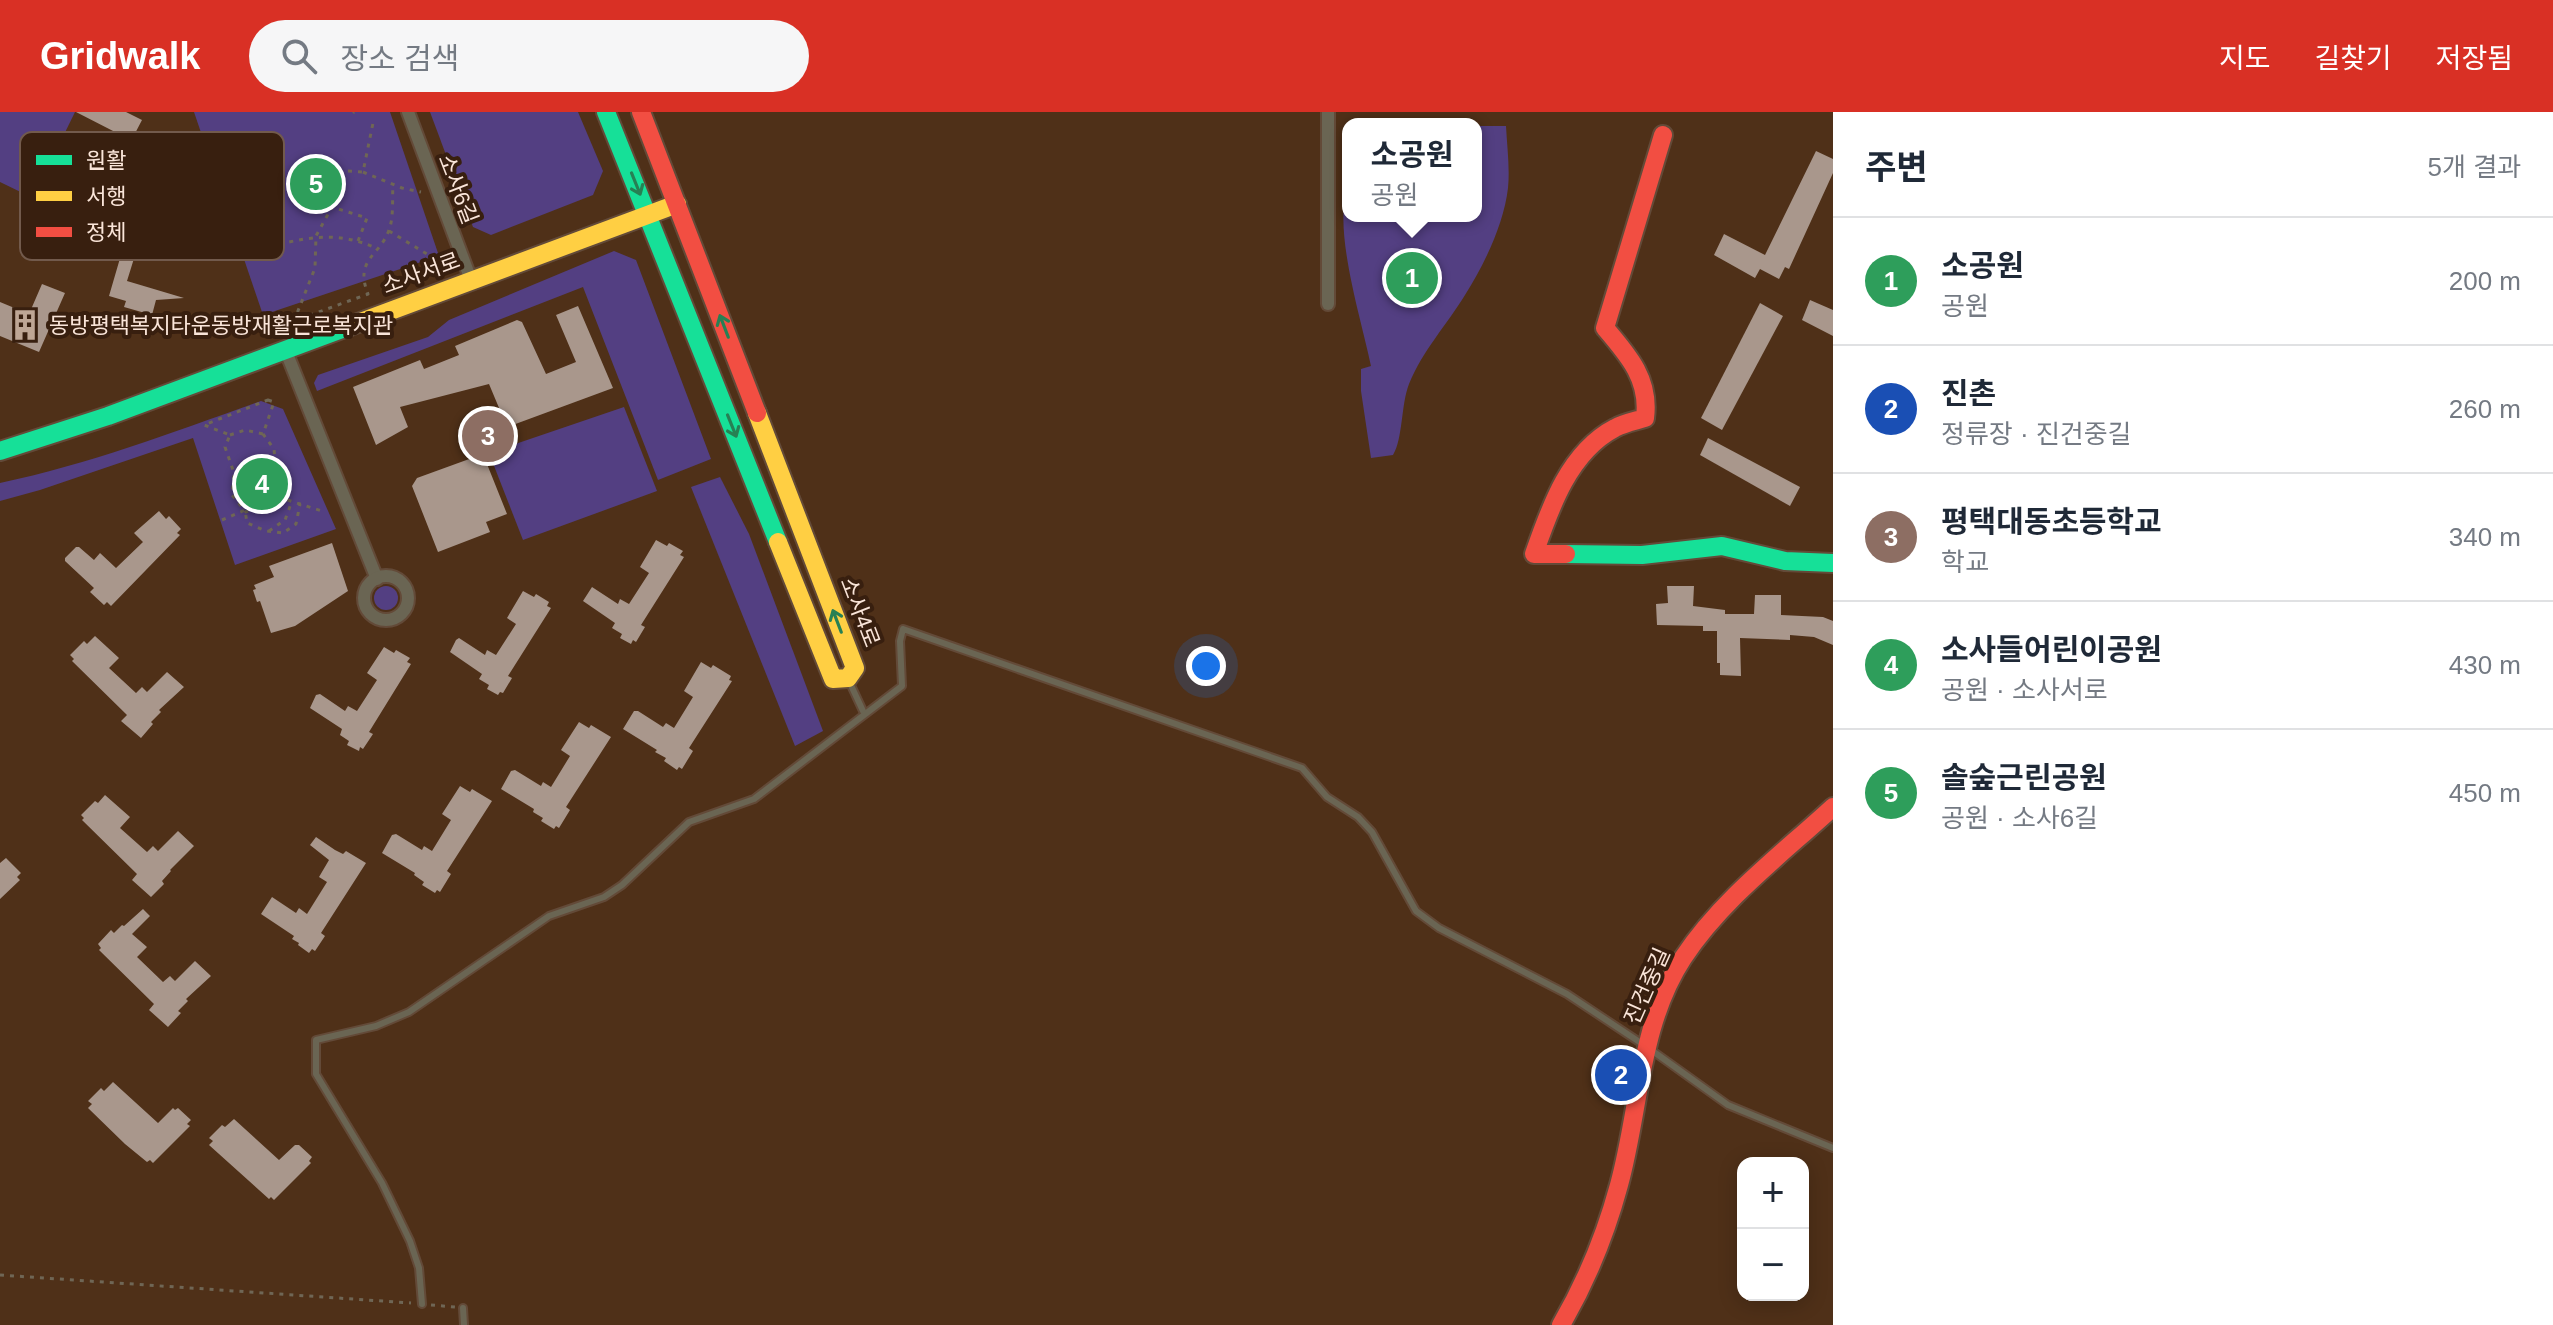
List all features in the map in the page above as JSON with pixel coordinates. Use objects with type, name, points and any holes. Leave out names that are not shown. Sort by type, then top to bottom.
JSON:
[{"type":"street","name":"소사6길","points":[[408,112],[471,280]]},
{"type":"street","name":"소사4로","points":[[606,112],[833,679],[848,678],[855,668],[641,112]]},
{"type":"street","points":[[1328,112],[1328,304]]},
{"type":"street","points":[[1663,135],[1605,328],[1640,369],[1649,404],[1645,418],[1614,429],[1576,461],[1543,526],[1534,554],[1642,555],[1722,546],[1785,561],[1833,563]]},
{"type":"street","name":"소사서로","points":[[0,451],[108,416],[677,204]]},
{"type":"street","points":[[285,349],[377,579]]},
{"type":"street","name":"진건중길","points":[[1561,1325],[1580,1293],[1619,1185],[1652,1024],[1682,959],[1718,913],[1833,807]]},
{"type":"lane","points":[[422,1304],[419,1268],[410,1241],[382,1183],[316,1074],[316,1040],[376,1026],[409,1012],[549,916],[604,897],[622,885],[689,822],[754,799],[764,792],[902,686],[900,641],[903,629],[1302,768],[1327,797],[1358,817],[1372,832],[1416,911],[1439,928],[1567,994],[1728,1105],[1833,1148]]},
{"type":"lane","points":[[848,678],[863,711]]},
{"type":"lane","points":[[463,1308],[464,1325]]},
{"type":"path","points":[[363,172],[373,123]]},
{"type":"path","points":[[348,171],[363,172],[393,185],[421,192]]},
{"type":"path","points":[[358,241],[367,218],[332,207],[316,236],[315,268],[294,321],[368,294],[365,263],[389,231],[393,185]]},
{"type":"path","points":[[389,231],[427,254]]},
{"type":"path","points":[[284,243],[316,236],[358,241],[376,248]]},
{"type":"path","points":[[263,434],[274,402],[268,400],[204,425],[230,435],[245,430],[263,434],[274,449],[278,497]]},
{"type":"path","points":[[230,435],[225,447],[234,473],[232,495],[245,510],[247,523],[283,533],[296,524],[300,504]]},
{"type":"path","points":[[222,520],[278,497],[325,512]]},
{"type":"path","points":[[269,531],[285,520],[292,501]]},
{"type":"path","points":[[0,1275],[463,1308]]},
{"type":"shaded area","points":[[0,112],[75,112],[65,132],[20,132],[20,192],[0,182]]},
{"type":"shaded area","points":[[194,112],[390,112],[439,256],[263,315],[244,260],[284,260],[284,132],[201,132]]},
{"type":"shaded area","points":[[430,112],[578,112],[603,171],[593,195],[491,235],[473,227]]},
{"type":"shaded area","points":[[1482,126],[1506,126],[1509,180],[1502,216],[1479,271],[1421,360],[1409,384],[1399,440],[1393,455],[1371,458],[1361,391],[1361,369],[1371,366],[1346,250],[1344,222],[1482,222]]},
{"type":"shaded area","points":[[614,251],[636,260],[711,459],[658,480],[583,287],[317,391],[314,383],[318,375],[428,337],[449,320]]},
{"type":"shaded area","points":[[261,401],[283,409],[336,529],[235,565],[193,438],[0,501],[0,483],[99,457]]},
{"type":"shaded area","points":[[624,407],[657,491],[523,540],[489,453]]},
{"type":"shaded area","points":[[720,477],[749,534],[823,731],[795,746],[691,487]]},
{"type":"shaded area","points":[[386,586],[395,589],[398,598],[395,607],[386,610],[377,607],[374,598],[377,589]]},
{"type":"building","points":[[76,112],[126,112],[142,120],[136,132],[115,132]]},
{"type":"building","points":[[1816,151],[1833,159],[1833,173],[1789,269],[1785,267],[1779,279],[1760,269],[1755,278],[1714,255],[1724,234],[1765,255]]},
{"type":"building","points":[[120,260],[134,260],[127,281],[184,298],[156,300],[152,315],[124,307],[126,301],[109,296]]},
{"type":"building","name":"동방평택복지타운동방재활근로복지관","points":[[42,284],[65,293],[39,352],[0,336],[0,302],[29,314]]},
{"type":"building","points":[[1810,300],[1833,310],[1833,336],[1802,320]]},
{"type":"building","points":[[1760,303],[1783,316],[1722,430],[1701,418]]},
{"type":"building","points":[[578,306],[613,388],[507,427],[489,384],[400,407],[408,427],[376,445],[353,387],[420,360],[424,369],[459,355],[455,346],[517,320],[522,322],[546,374],[576,362],[556,315]]},
{"type":"building","points":[[1708,438],[1800,487],[1790,506],[1700,455]]},
{"type":"building","points":[[483,454],[507,514],[486,522],[490,532],[438,552],[412,486],[417,478]]},
{"type":"building","points":[[159,511],[166,519],[169,516],[181,529],[177,533],[180,535],[111,606],[107,602],[104,605],[90,592],[94,588],[65,558],[79,547],[94,560],[100,553],[116,568],[143,542],[134,533]]},
{"type":"building","points":[[656,540],[683,551],[680,555],[684,557],[641,625],[645,627],[636,642],[633,640],[631,644],[620,638],[622,634],[612,628],[615,623],[583,601],[592,587],[618,604],[620,599],[629,604],[649,573],[640,567]]},
{"type":"building","points":[[332,543],[348,591],[295,626],[271,633],[260,601],[257,602],[254,585],[274,577],[269,566]]},
{"type":"building","points":[[1667,586],[1694,586],[1693,606],[1725,610],[1725,614],[1754,614],[1755,595],[1781,595],[1781,615],[1823,617],[1833,621],[1833,645],[1814,637],[1790,635],[1790,640],[1740,638],[1741,676],[1720,675],[1717,631],[1703,631],[1703,626],[1657,625],[1656,604],[1668,603]]},
{"type":"building","points":[[523,591],[534,597],[536,594],[549,602],[547,606],[551,608],[508,676],[512,678],[503,693],[498,695],[487,689],[489,685],[479,679],[482,674],[450,652],[459,638],[485,655],[487,650],[496,655],[516,624],[507,618]]},
{"type":"building","points":[[95,636],[119,658],[109,668],[136,693],[142,687],[147,692],[167,672],[184,687],[159,710],[161,712],[141,738],[121,721],[127,715],[72,661],[74,659],[70,655],[84,641],[87,644]]},
{"type":"building","points":[[384,647],[410,658],[407,662],[411,664],[369,732],[373,734],[359,751],[347,745],[349,741],[340,735],[342,729],[310,708],[316,695],[320,694],[345,711],[348,706],[357,711],[377,680],[367,673]]},
{"type":"building","points":[[701,662],[731,676],[729,680],[732,681],[689,748],[693,751],[682,769],[679,767],[677,770],[655,752],[657,750],[623,729],[634,711],[663,727],[666,723],[674,728],[693,697],[684,691]]},
{"type":"building","points":[[579,722],[611,737],[566,807],[570,810],[559,828],[556,826],[554,829],[541,821],[543,818],[533,812],[534,809],[501,789],[511,771],[515,770],[541,786],[543,782],[551,787],[570,756],[561,750]]},
{"type":"building","points":[[460,786],[492,801],[447,871],[451,874],[440,892],[437,890],[435,893],[422,885],[424,882],[415,873],[382,853],[392,835],[396,834],[422,850],[424,846],[432,851],[451,820],[442,814]]},
{"type":"building","points":[[105,795],[130,817],[120,828],[147,852],[153,846],[158,851],[178,831],[194,846],[170,870],[162,881],[164,884],[151,897],[132,880],[137,874],[82,820],[81,815]]},
{"type":"building","points":[[316,837],[335,850],[343,854],[346,851],[366,863],[321,933],[325,936],[315,951],[312,949],[309,953],[292,939],[294,936],[261,914],[272,897],[296,913],[299,908],[307,914],[327,882],[319,877],[329,860],[310,845]]},
{"type":"building","points":[[6,858],[21,873],[17,877],[20,880],[0,899],[0,863]]},
{"type":"building","points":[[143,909],[150,916],[132,934],[147,947],[137,957],[163,982],[170,976],[175,981],[195,961],[211,976],[186,999],[188,1001],[178,1011],[181,1013],[168,1027],[149,1010],[154,1004],[99,950],[98,944],[111,930],[114,933]]},
{"type":"building","points":[[113,1082],[158,1123],[173,1108],[178,1108],[191,1120],[187,1124],[190,1126],[153,1163],[150,1160],[147,1162],[125,1144],[88,1108],[92,1104],[88,1101],[101,1088],[104,1091]]},
{"type":"building","points":[[234,1119],[279,1160],[295,1145],[312,1157],[311,1163],[274,1200],[269,1199],[209,1145],[213,1141],[209,1138],[222,1125],[225,1127]]},
{"type":"traffic: fast","points":[[606,112],[778,542]]},
{"type":"traffic: fast","points":[[0,451],[108,416],[350,326]]},
{"type":"traffic: fast","points":[[1566,554],[1642,555],[1722,546],[1785,561],[1833,563]]},
{"type":"traffic: slow","points":[[350,326],[677,204]]},
{"type":"traffic: slow","points":[[757,413],[855,668],[848,678],[833,679],[778,542]]},
{"type":"traffic: jam","points":[[641,112],[757,413]]},
{"type":"traffic: jam","points":[[1566,554],[1534,554],[1563,483],[1573,466],[1599,438],[1618,426],[1645,418],[1646,404],[1641,380],[1630,359],[1605,328],[1663,135]]},
{"type":"traffic: jam","points":[[1561,1325],[1587,1274],[1614,1203],[1649,1039],[1668,984],[1683,958],[1716,916],[1833,807]]},
{"type":"place","name":"솔숲근린공원","points":[[316,184]]},
{"type":"place","name":"소공원","points":[[1412,278]]},
{"type":"place","name":"동방평택복지타운동방재활근로복지관","points":[[25,325]]},
{"type":"place","name":"평택대동초등학교","points":[[488,436]]},
{"type":"place","name":"소사들어린이공원","points":[[262,484]]},
{"type":"place","name":"진촌","points":[[1621,1075]]}]
